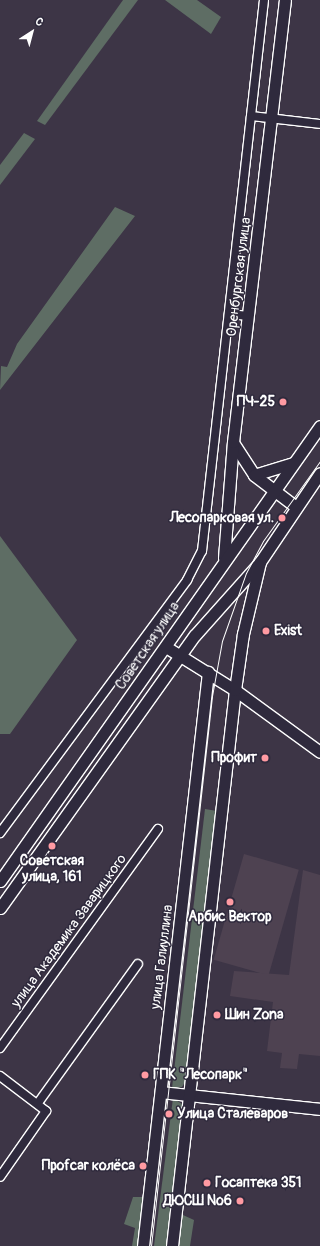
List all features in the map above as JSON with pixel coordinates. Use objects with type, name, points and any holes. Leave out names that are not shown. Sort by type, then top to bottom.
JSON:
[{"type":"main road","name":"Оренбургская улица","points":[[224,558],[233,442],[273,118],[285,0]]},
{"type":"main road","name":"Советская улица","points":[[0,881],[166,647],[224,558],[320,426]]},
{"type":"main road","points":[[233,442],[254,475],[296,507]]},
{"type":"main road","points":[[254,475],[293,463]]},
{"type":"main road","points":[[0,908],[181,656],[260,562],[320,473]]},
{"type":"main road","points":[[172,1246],[243,634],[260,562]]},
{"type":"main road","points":[[166,647],[236,690],[320,752]]},
{"type":"main road","name":"улица Галиуллина","points":[[143,1246],[208,672]]},
{"type":"main road","points":[[161,1092],[320,1109]]},
{"type":"street","points":[[0,833],[197,564],[205,533],[264,0]]},
{"type":"street","points":[[251,116],[320,124]]},
{"type":"street","points":[[229,314],[249,316]]},
{"type":"street","name":"улица Академика Заварицкого","points":[[0,1048],[158,829]]},
{"type":"street","points":[[38,1103],[138,964]]},
{"type":"street","points":[[0,1076],[38,1103],[46,1111],[0,1177]]},
{"type":"shaded area","points":[[244,854],[299,870],[268,975],[214,960]]},
{"type":"shaded area","points":[[303,870],[320,875],[320,1056],[299,1054],[297,1069],[280,1068],[282,1053],[267,1051],[273,1002],[230,996],[234,971],[289,975]]},
{"type":"green space","points":[[123,0],[138,0],[45,125],[37,121]]},
{"type":"green space","points":[[165,0],[197,0],[221,17],[211,34]]},
{"type":"green space","points":[[24,133],[35,139],[0,185],[0,165]]},
{"type":"green space","points":[[115,207],[135,216],[0,390],[1,366],[7,367],[17,344]]},
{"type":"green space","points":[[0,536],[77,640],[10,734],[0,734]]},
{"type":"green space","points":[[205,809],[217,811],[206,909],[185,1082],[182,1087],[172,1088]]},
{"type":"green space","points":[[173,1098],[182,1104],[182,1110],[166,1246],[154,1246]]},
{"type":"green space","points":[[133,1197],[144,1197],[138,1246],[132,1246],[135,1228],[124,1224]]},
{"type":"green space","points":[[183,1215],[194,1220],[190,1246],[177,1246]]},
{"type":"tram line","points":[[151,1246],[212,696],[222,641],[246,573],[263,541],[320,461]]},
{"type":"place","name":"ПЧ-25","points":[[283,402]]},
{"type":"place","name":"Лесопарковая ул.","points":[[282,518]]},
{"type":"place","name":"Exist","points":[[266,631]]},
{"type":"place","name":"Профит","points":[[265,758]]},
{"type":"place","name":"Советская улица, 161","points":[[52,846]]},
{"type":"place","name":"Арбис Вектор","points":[[230,902]]},
{"type":"place","name":"Шин Zona","points":[[217,1015]]},
{"type":"place","name":"ГПК \"Лесопарк\"","points":[[145,1075]]},
{"type":"place","name":"Улица Сталеваров","points":[[169,1114]]},
{"type":"place","name":"Проfcar колёса","points":[[143,1166]]},
{"type":"place","name":"Госаптека 351","points":[[207,1183]]},
{"type":"place","name":"ДЮСШ №6","points":[[240,1201]]}]
